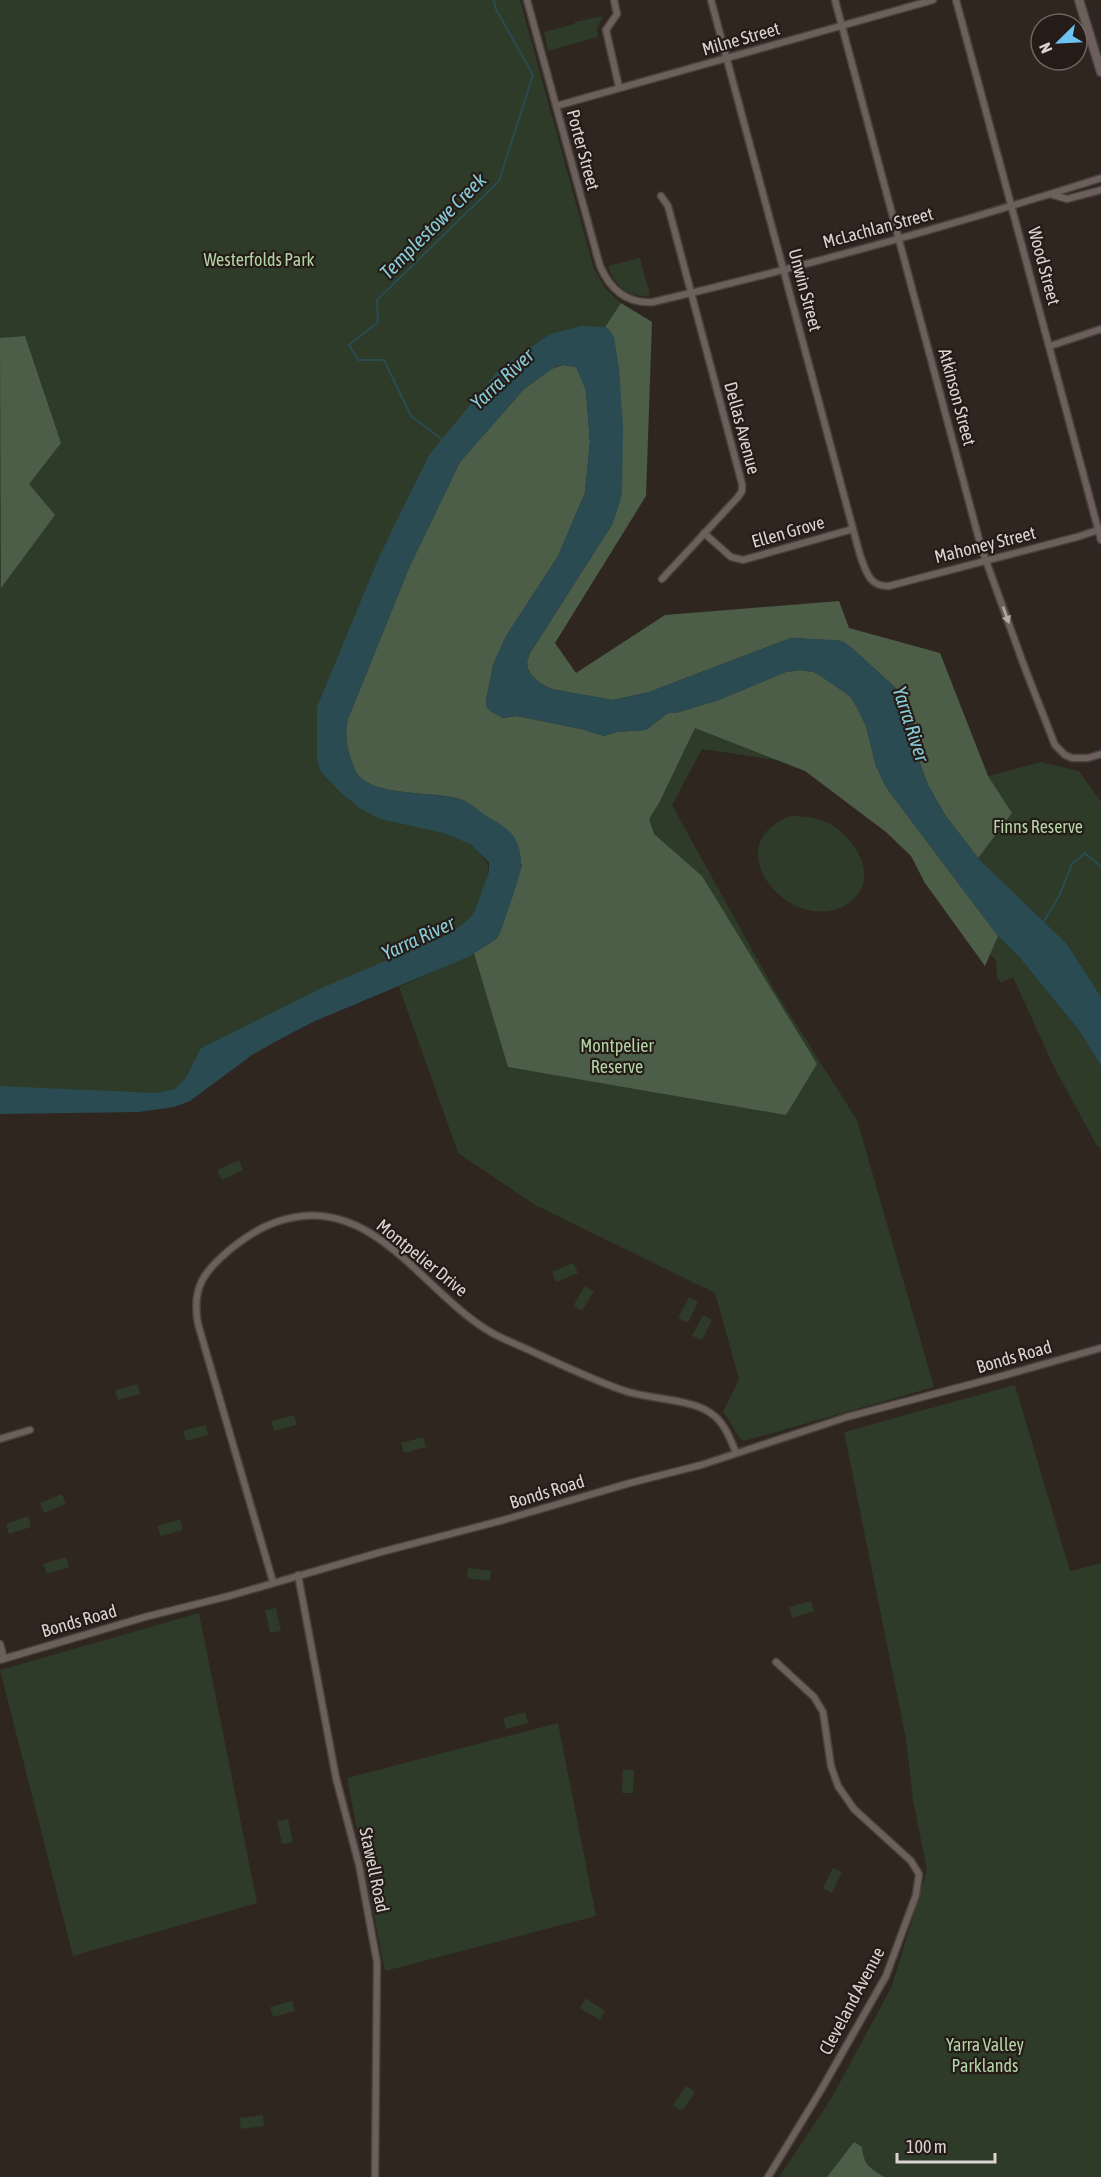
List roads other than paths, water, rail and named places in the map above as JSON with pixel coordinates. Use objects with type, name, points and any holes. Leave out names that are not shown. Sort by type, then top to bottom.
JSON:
[{"type":"main road","points":[[1081,0],[1101,72]]},
{"type":"street","name":"Porter Street","points":[[527,0],[600,266],[610,285],[627,298]]},
{"type":"street","points":[[614,0],[616,14],[606,30],[620,87]]},
{"type":"street","name":"Unwin Street","points":[[711,0],[853,529],[866,571],[876,585]]},
{"type":"street","name":"Atkinson Street","points":[[834,0],[986,560],[1055,745],[1065,755],[1072,758],[1088,758],[1101,754]]},
{"type":"street","name":"Milne Street","points":[[556,106],[933,0]]},
{"type":"street","name":"Wood Street","points":[[956,0],[1101,540]]},
{"type":"street","name":"McLachlan Street","points":[[627,298],[643,303],[691,293],[899,238],[1052,195],[1101,178]]},
{"type":"street","points":[[1052,195],[1067,199],[1101,190]]},
{"type":"street","name":"Dellas Avenue","points":[[661,196],[668,206],[742,484],[742,491],[738,497],[662,579]]},
{"type":"street","points":[[1050,346],[1101,329]]},
{"type":"street","name":"Ellen Grove","points":[[705,533],[730,557],[743,561],[853,529]]},
{"type":"street","name":"Mahoney Street","points":[[876,585],[889,586],[1100,530]]},
{"type":"street","name":"Montpelier Drive","points":[[273,1582],[198,1324],[196,1304],[200,1284],[215,1263],[248,1236],[278,1221],[302,1216],[327,1216],[368,1231],[487,1330],[627,1392],[694,1406],[710,1413],[723,1426],[736,1453]]},
{"type":"street","name":"Bonds Road","points":[[2,1659],[427,1539],[500,1521],[736,1453],[847,1418],[1002,1377],[1101,1347]]},
{"type":"street","points":[[0,1439],[30,1430]]},
{"type":"street","name":"Stawell Road","points":[[298,1575],[336,1778],[359,1865],[377,1962],[375,2177]]},
{"type":"street","points":[[0,1644],[2,1659]]},
{"type":"street","name":"Cleveland Avenue","points":[[768,2177],[886,1976],[916,1895],[919,1875],[911,1861],[854,1809],[838,1786],[831,1766],[823,1712],[814,1697],[776,1662]]},
{"type":"water","name":"Yarra River","points":[[581,326],[605,327],[614,337],[619,368],[623,426],[622,495],[613,523],[530,653],[527,661],[532,676],[551,689],[613,700],[649,692],[791,638],[842,641],[901,693],[912,719],[916,753],[928,785],[945,815],[978,858],[1067,944],[1101,997],[1101,1066],[1078,1029],[1020,958],[998,936],[886,787],[876,766],[866,726],[850,696],[814,672],[800,670],[786,672],[719,700],[676,713],[668,713],[646,730],[617,732],[603,736],[581,729],[517,716],[503,718],[487,708],[486,701],[493,665],[506,636],[558,556],[585,493],[590,442],[586,391],[576,367],[563,365],[555,367],[524,389],[460,462],[409,568],[347,724],[346,739],[351,759],[358,775],[366,782],[391,790],[463,800],[513,835],[519,847],[521,864],[516,888],[496,939],[468,957],[315,1021],[282,1038],[252,1055],[190,1101],[174,1107],[139,1112],[0,1114],[0,1086],[156,1093],[175,1089],[185,1079],[201,1048],[324,987],[451,933],[470,918],[489,872],[489,863],[470,844],[444,833],[380,819],[361,809],[340,792],[321,772],[317,760],[317,707],[379,557],[429,455],[500,368],[550,334]]},
{"type":"waterway","name":"Templestowe Creek","points":[[443,440],[411,416],[384,360],[358,360],[349,345],[378,322],[377,300],[499,181],[533,75],[496,9],[494,0]]},
{"type":"waterway","points":[[1044,921],[1059,896],[1072,864],[1085,853],[1101,867]]},
{"type":"park label","name":"Westerfolds Park","points":[[259,260]]},
{"type":"park label","name":"Finns Reserve","points":[[1038,827]]},
{"type":"park label","name":"Montpelier Reserve","points":[[617,1056]]},
{"type":"park label","name":"Yarra Valley Parklands","points":[[985,2055]]}]
